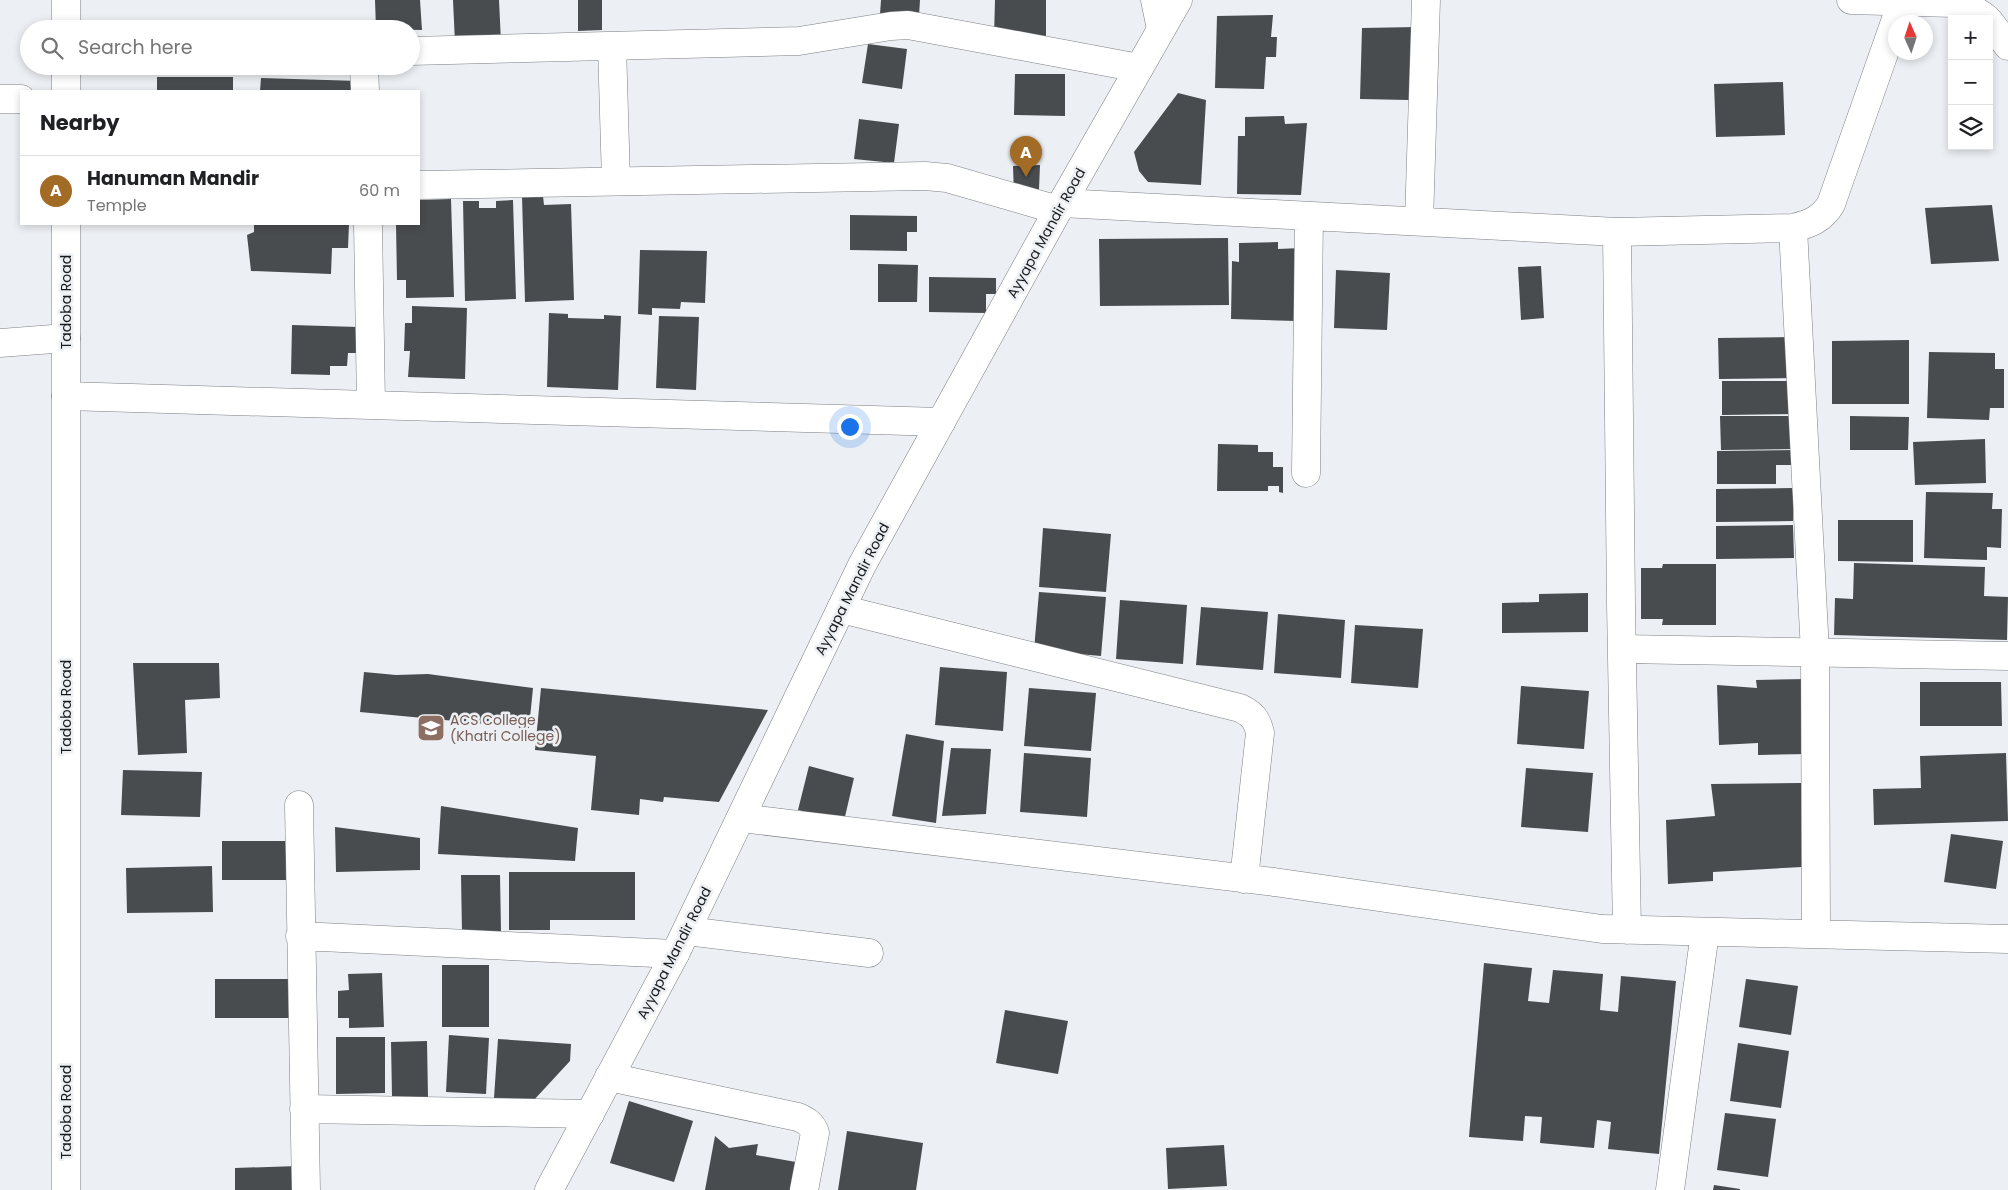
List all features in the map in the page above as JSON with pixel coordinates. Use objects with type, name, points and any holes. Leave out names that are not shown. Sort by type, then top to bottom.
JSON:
[{"type":"street","points":[[66,0],[66,20]]},
{"type":"street","points":[[1155,0],[1162,29]]},
{"type":"street","name":"Ayyapa Mandir Road","points":[[549,1190],[681,942],[862,565],[1060,206],[1178,0]]},
{"type":"street","points":[[1419,222],[1426,0]]},
{"type":"street","points":[[1851,0],[1952,3],[1967,6],[1982,15]]},
{"type":"street","points":[[420,185],[926,176],[947,178],[1060,206],[1308,216],[1617,232],[1793,228],[1819,218],[1831,204],[1902,2]]},
{"type":"street","points":[[420,51],[799,41],[891,26],[908,26],[1139,68]]},
{"type":"street","points":[[1993,26],[2008,46]]},
{"type":"street","points":[[612,46],[616,181]]},
{"type":"street","points":[[66,75],[66,90]]},
{"type":"street","points":[[364,75],[365,90]]},
{"type":"street","points":[[0,99],[20,99]]},
{"type":"street","points":[[1306,474],[1308,216]]},
{"type":"street","name":"Tadoba Road","points":[[66,225],[66,1190]]},
{"type":"street","points":[[368,225],[371,405]]},
{"type":"street","points":[[1793,228],[1815,652],[1816,934]]},
{"type":"street","points":[[1617,232],[1627,930]]},
{"type":"street","points":[[0,343],[66,338]]},
{"type":"street","points":[[66,396],[941,422]]},
{"type":"street","points":[[841,609],[1240,708],[1250,714],[1257,721],[1260,732],[1244,879]]},
{"type":"street","points":[[1622,649],[2008,656]]},
{"type":"street","points":[[298,805],[306,1190]]},
{"type":"street","points":[[740,818],[1244,879],[1602,929],[2008,939]]},
{"type":"street","points":[[1670,1190],[1706,932]]},
{"type":"street","points":[[300,936],[681,942],[869,953]]},
{"type":"street","points":[[609,1077],[798,1117],[807,1121],[815,1133],[804,1190]]},
{"type":"street","points":[[304,1109],[590,1114]]},
{"type":"building","points":[[375,0],[420,0],[422,30],[420,30],[420,20],[376,20]]},
{"type":"building","points":[[453,0],[499,0],[501,42],[455,43]]},
{"type":"building","points":[[578,0],[602,0],[602,30],[578,31]]},
{"type":"building","points":[[881,0],[920,0],[919,16],[880,14]]},
{"type":"building","points":[[995,0],[1046,0],[1046,37],[994,36]]},
{"type":"building","points":[[1273,15],[1271,37],[1277,37],[1276,57],[1266,57],[1264,89],[1215,88],[1217,16]]},
{"type":"building","points":[[1417,27],[1409,100],[1360,99],[1362,28]]},
{"type":"building","points":[[868,44],[907,49],[902,89],[862,83]]},
{"type":"building","points":[[1015,74],[1065,74],[1065,116],[1014,115]]},
{"type":"building","points":[[157,77],[233,77],[233,90],[157,90]]},
{"type":"building","points":[[261,78],[359,81],[359,90],[260,90]]},
{"type":"building","points":[[1783,82],[1785,135],[1716,137],[1714,84]]},
{"type":"building","points":[[1178,93],[1206,100],[1201,185],[1148,182],[1139,171],[1134,152]]},
{"type":"building","points":[[1284,116],[1285,124],[1307,123],[1301,195],[1237,194],[1238,136],[1245,136],[1245,117]]},
{"type":"building","points":[[859,119],[899,124],[894,163],[854,159]]},
{"type":"building","points":[[1040,165],[1039,189],[1014,195],[1013,166]]},
{"type":"building","points":[[543,196],[544,205],[571,204],[574,300],[525,302],[522,197]]},
{"type":"building","points":[[451,199],[454,297],[406,298],[406,280],[397,280],[396,225],[420,225],[420,200]]},
{"type":"building","points":[[513,200],[516,299],[465,301],[463,201],[479,201],[479,208],[496,208],[496,201]]},
{"type":"building","points":[[1992,205],[1999,261],[1931,264],[1925,208]]},
{"type":"building","points":[[850,215],[917,216],[917,232],[907,232],[907,251],[850,250]]},
{"type":"building","points":[[254,225],[349,225],[348,248],[332,248],[331,274],[251,271],[247,235],[254,232]]},
{"type":"building","points":[[1228,238],[1229,305],[1100,306],[1099,239]]},
{"type":"building","points":[[1278,242],[1278,249],[1301,248],[1296,321],[1231,319],[1232,261],[1239,262],[1239,243]]},
{"type":"building","points":[[640,250],[707,251],[705,303],[681,302],[680,309],[652,308],[652,315],[638,314]]},
{"type":"building","points":[[878,264],[918,265],[917,302],[878,302]]},
{"type":"building","points":[[1541,266],[1544,318],[1521,320],[1518,267]]},
{"type":"building","points":[[1336,270],[1390,273],[1387,330],[1334,328]]},
{"type":"building","points":[[929,277],[996,278],[996,294],[986,294],[986,313],[929,312]]},
{"type":"building","points":[[412,306],[467,308],[465,379],[408,377],[410,351],[404,351],[405,323],[412,323]]},
{"type":"building","points":[[549,313],[568,314],[568,318],[604,319],[604,315],[621,316],[618,390],[547,387]]},
{"type":"building","points":[[659,316],[699,317],[696,390],[656,388]]},
{"type":"building","points":[[292,325],[358,327],[357,353],[348,353],[347,366],[330,366],[330,375],[291,374]]},
{"type":"building","points":[[1796,337],[1796,378],[1719,379],[1718,338]]},
{"type":"building","points":[[1909,340],[1909,404],[1832,404],[1832,341]]},
{"type":"building","points":[[1929,352],[1995,353],[1995,369],[2004,369],[2004,408],[1990,408],[1989,420],[1927,418]]},
{"type":"building","points":[[1722,381],[1799,381],[1799,414],[1722,415]]},
{"type":"building","points":[[1720,416],[1797,416],[1797,449],[1721,450]]},
{"type":"building","points":[[1850,416],[1909,417],[1908,450],[1850,450]]},
{"type":"building","points":[[1985,439],[1986,483],[1915,485],[1913,442]]},
{"type":"building","points":[[1218,444],[1258,445],[1258,452],[1273,452],[1273,467],[1283,467],[1283,493],[1279,492],[1279,486],[1268,486],[1268,491],[1217,491]]},
{"type":"building","points":[[1794,450],[1794,465],[1776,465],[1776,484],[1717,484],[1717,451]]},
{"type":"building","points":[[1793,488],[1793,521],[1716,522],[1716,489]]},
{"type":"building","points":[[1926,492],[1993,493],[1992,509],[2002,509],[2001,548],[1987,547],[1987,560],[1924,558]]},
{"type":"building","points":[[1838,520],[1913,520],[1913,562],[1838,561]]},
{"type":"building","points":[[1793,525],[1794,558],[1716,559],[1716,526]]},
{"type":"building","points":[[1043,528],[1111,534],[1106,592],[1039,587]]},
{"type":"building","points":[[1854,563],[1985,567],[1984,596],[2008,597],[2007,640],[1834,635],[1835,598],[1853,599]]},
{"type":"building","points":[[1663,564],[1716,564],[1716,625],[1662,625],[1663,619],[1641,619],[1641,568],[1662,568]]},
{"type":"building","points":[[1039,592],[1106,597],[1101,656],[1034,650]]},
{"type":"building","points":[[1588,593],[1588,632],[1502,633],[1502,603],[1539,602],[1539,594]]},
{"type":"building","points":[[1120,600],[1187,605],[1183,664],[1116,659]]},
{"type":"building","points":[[1201,607],[1268,612],[1263,670],[1196,665]]},
{"type":"building","points":[[1278,614],[1345,620],[1341,678],[1274,673]]},
{"type":"building","points":[[1355,625],[1423,629],[1418,688],[1351,683]]},
{"type":"building","points":[[133,663],[219,663],[220,698],[185,700],[187,753],[138,755]]},
{"type":"building","points":[[940,667],[1007,672],[1003,731],[935,725]]},
{"type":"building","points":[[364,672],[396,675],[428,674],[533,688],[529,728],[360,712]]},
{"type":"building","points":[[1807,679],[1808,754],[1758,755],[1758,743],[1719,745],[1717,685],[1757,688],[1756,680]]},
{"type":"building","points":[[1920,682],[2001,682],[2002,726],[1920,726]]},
{"type":"building","points":[[1521,686],[1589,691],[1584,749],[1517,744]]},
{"type":"building","points":[[541,688],[768,710],[719,802],[664,797],[663,802],[640,799],[639,815],[591,810],[596,756],[535,750]]},
{"type":"building","points":[[1029,688],[1096,693],[1091,751],[1024,746]]},
{"type":"building","points":[[906,734],[944,741],[936,823],[892,816]]},
{"type":"building","points":[[951,748],[991,749],[986,814],[942,816]]},
{"type":"building","points":[[1024,753],[1091,758],[1087,817],[1020,812]]},
{"type":"building","points":[[2006,753],[2008,821],[1874,825],[1873,789],[1921,788],[1920,756]]},
{"type":"building","points":[[809,766],[854,778],[844,821],[798,810]]},
{"type":"building","points":[[1526,768],[1593,773],[1588,832],[1521,827]]},
{"type":"building","points":[[123,770],[202,772],[200,817],[121,815]]},
{"type":"building","points":[[1801,783],[1802,867],[1713,872],[1713,881],[1668,884],[1666,820],[1715,816],[1711,784]]},
{"type":"building","points":[[441,806],[578,828],[575,861],[438,854]]},
{"type":"building","points":[[335,827],[420,838],[420,870],[336,872]]},
{"type":"building","points":[[1951,834],[2003,841],[1996,889],[1944,882]]},
{"type":"building","points":[[222,841],[297,841],[296,880],[222,880]]},
{"type":"building","points":[[212,866],[213,912],[127,913],[126,868]]},
{"type":"building","points":[[509,872],[635,872],[635,920],[550,920],[550,930],[509,930]]},
{"type":"building","points":[[461,875],[500,875],[501,932],[462,933]]},
{"type":"building","points":[[1484,963],[1532,968],[1528,1001],[1549,1003],[1553,970],[1603,974],[1600,1010],[1618,1012],[1621,976],[1676,981],[1659,1154],[1608,1149],[1611,1122],[1597,1120],[1594,1148],[1540,1143],[1542,1117],[1525,1116],[1523,1141],[1469,1137]]},
{"type":"building","points":[[442,965],[489,965],[489,1027],[442,1027]]},
{"type":"building","points":[[382,973],[384,1027],[349,1028],[349,1018],[338,1018],[338,991],[349,990],[348,974]]},
{"type":"building","points":[[215,979],[290,979],[290,1018],[215,1018]]},
{"type":"building","points":[[1746,979],[1798,986],[1791,1035],[1739,1027]]},
{"type":"building","points":[[1005,1010],[1068,1021],[1058,1074],[996,1063]]},
{"type":"building","points":[[449,1035],[489,1038],[486,1094],[446,1092]]},
{"type":"building","points":[[336,1037],[385,1037],[385,1093],[336,1094]]},
{"type":"building","points":[[498,1039],[571,1044],[570,1061],[533,1101],[494,1098]]},
{"type":"building","points":[[427,1041],[428,1097],[392,1097],[391,1042]]},
{"type":"building","points":[[1738,1043],[1789,1051],[1781,1108],[1730,1101]]},
{"type":"building","points":[[629,1101],[693,1121],[674,1182],[610,1163]]},
{"type":"building","points":[[1725,1113],[1776,1119],[1768,1177],[1717,1170]]},
{"type":"building","points":[[847,1131],[923,1143],[916,1190],[838,1190]]},
{"type":"building","points":[[715,1136],[729,1148],[758,1144],[756,1155],[796,1162],[790,1190],[705,1190]]},
{"type":"building","points":[[1224,1145],[1227,1186],[1168,1189],[1166,1148]]},
{"type":"building","points":[[298,1166],[299,1190],[235,1190],[235,1168]]},
{"type":"building","points":[[1714,1185],[1740,1189],[1740,1190],[1713,1190]]},
{"type":"place","name":"Hanuman Mandir","points":[[1026,177]]},
{"type":"place","name":"ACS College (Khatri College)","points":[[431,728]]}]
